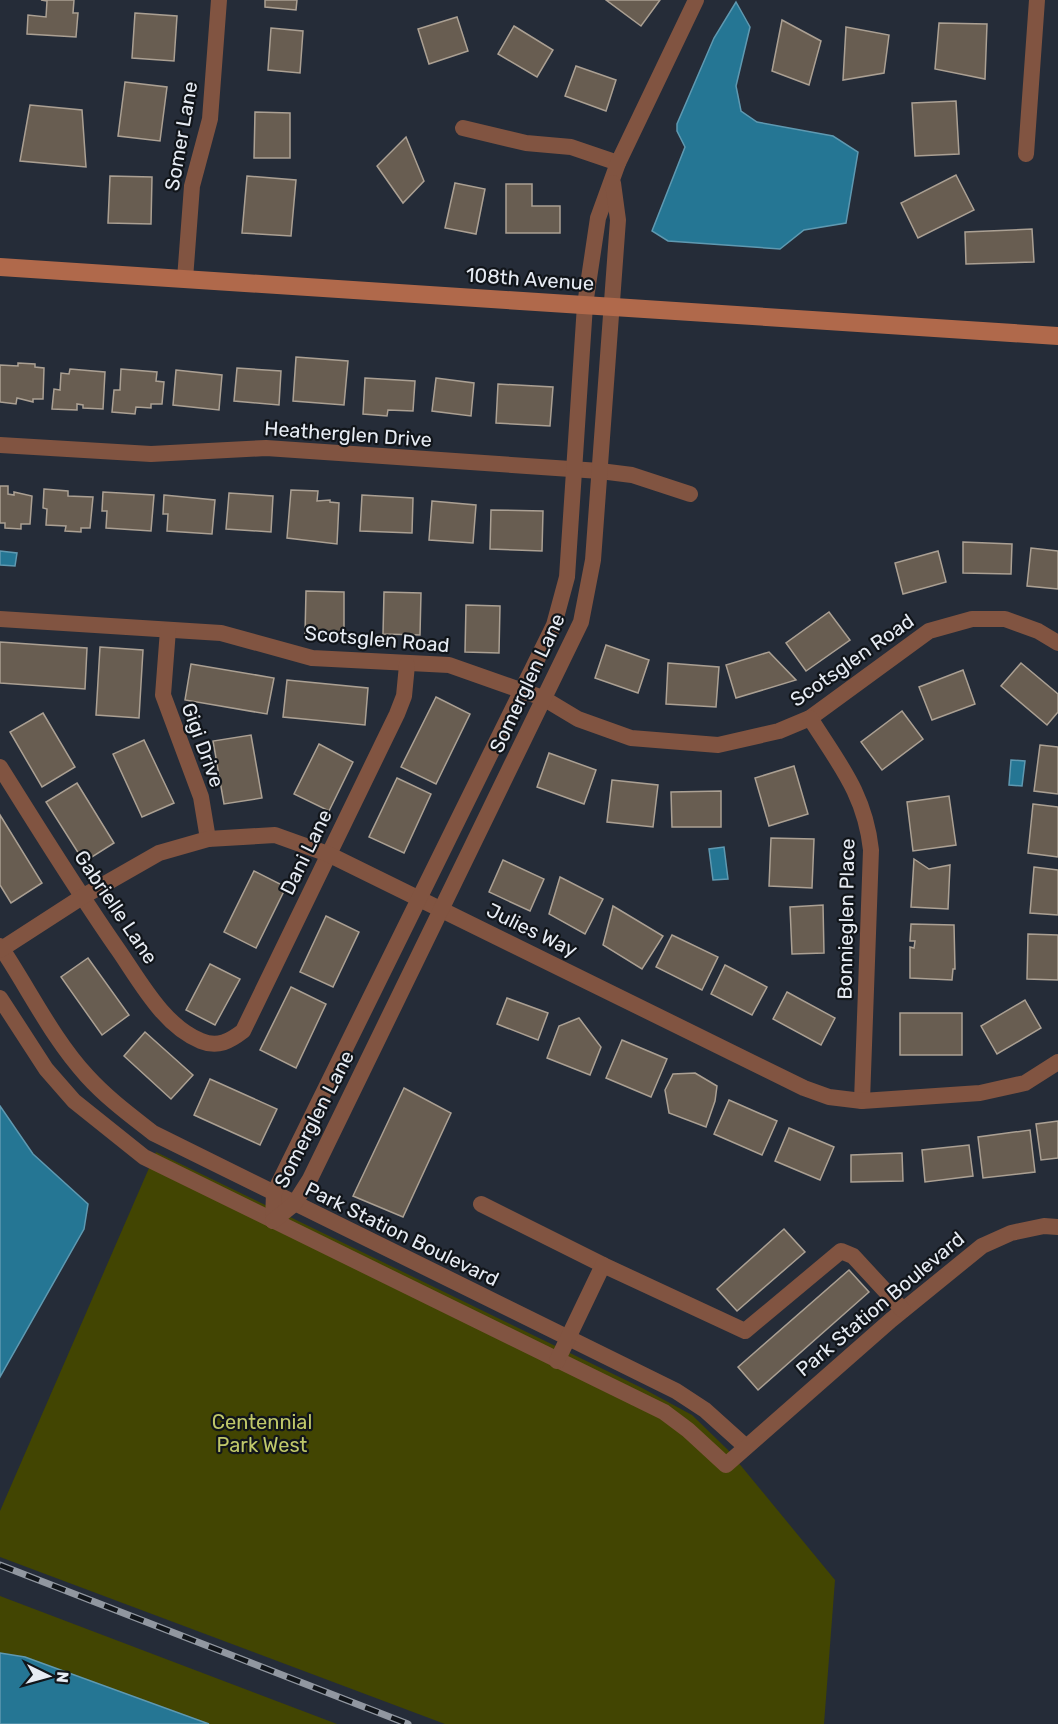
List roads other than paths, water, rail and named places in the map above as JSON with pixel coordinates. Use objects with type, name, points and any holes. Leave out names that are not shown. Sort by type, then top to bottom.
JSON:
[{"type":"street","name":"Somer Lane","points":[[184,279],[192,186],[210,119],[219,0]]},
{"type":"street","name":"Somerglen Lane","points":[[273,1221],[274,1193],[554,625],[567,577],[585,305],[598,218],[613,183],[618,163],[696,0]]},
{"type":"street","points":[[1026,154],[1037,0]]},
{"type":"street","points":[[463,128],[526,143],[571,147],[618,163]]},
{"type":"street","name":"Somerglen Lane","points":[[273,1221],[294,1204],[310,1179],[581,622],[588,595],[600,471],[618,220],[613,183]]},
{"type":"street","name":"108th Avenue","points":[[0,267],[1058,336]]},
{"type":"street","name":"Heatherglen Drive","points":[[0,445],[151,454],[266,448],[600,471],[632,475],[690,494]]},
{"type":"street","name":"Scotsglen Road","points":[[0,619],[221,633],[312,658],[449,665],[543,698],[578,719],[631,738],[670,743],[718,745],[779,731],[810,718],[928,630],[972,619],[1005,619],[1038,631],[1058,643]]},
{"type":"street","name":"Gigi Drive","points":[[168,630],[162,695],[201,797],[208,839]]},
{"type":"street","name":"Dani Lane","points":[[220,1045],[243,1031],[397,714],[404,696],[407,664]]},
{"type":"street","name":"Bonnieglen Place","points":[[810,718],[860,798],[868,824],[871,850],[862,1101]]},
{"type":"street","name":"Gabrielle Lane","points":[[0,767],[82,897],[156,1005],[189,1034],[202,1042],[220,1045]]},
{"type":"street","name":"Julies Way","points":[[1,948],[82,897],[159,853],[208,839],[275,835],[328,854],[804,1088],[829,1097],[862,1101],[980,1093],[1025,1083],[1058,1062]]},
{"type":"street","name":"Park Station Boulevard","points":[[1,948],[68,1052],[110,1099],[153,1133],[676,1391],[705,1410],[745,1446]]},
{"type":"street","name":"Park Station Boulevard","points":[[0,998],[46,1069],[74,1101],[111,1133],[144,1157],[664,1412],[688,1430],[726,1465],[903,1310],[982,1246],[1011,1233],[1044,1226],[1058,1227]]},
{"type":"street","points":[[481,1204],[603,1265],[745,1331],[835,1253],[847,1252],[903,1310]]},
{"type":"street","points":[[557,1361],[603,1265]]},
{"type":"water","points":[[736,2],[750,27],[736,86],[741,111],[757,122],[833,136],[858,152],[846,223],[804,230],[780,249],[668,241],[652,231],[685,147],[677,131],[677,124],[714,38]]},
{"type":"water","points":[[0,551],[17,553],[15,566],[0,565]]},
{"type":"water","points":[[1011,760],[1025,761],[1022,786],[1009,785]]},
{"type":"water","points":[[724,847],[728,879],[713,880],[709,849]]},
{"type":"water","points":[[0,1106],[33,1154],[88,1204],[84,1229],[0,1377]]},
{"type":"water","points":[[0,1653],[25,1657],[209,1724],[0,1724]]},
{"type":"railway","points":[[0,1565],[408,1724]]},
{"type":"park label","name":"Centennial Park West","points":[[262,1434]]}]
